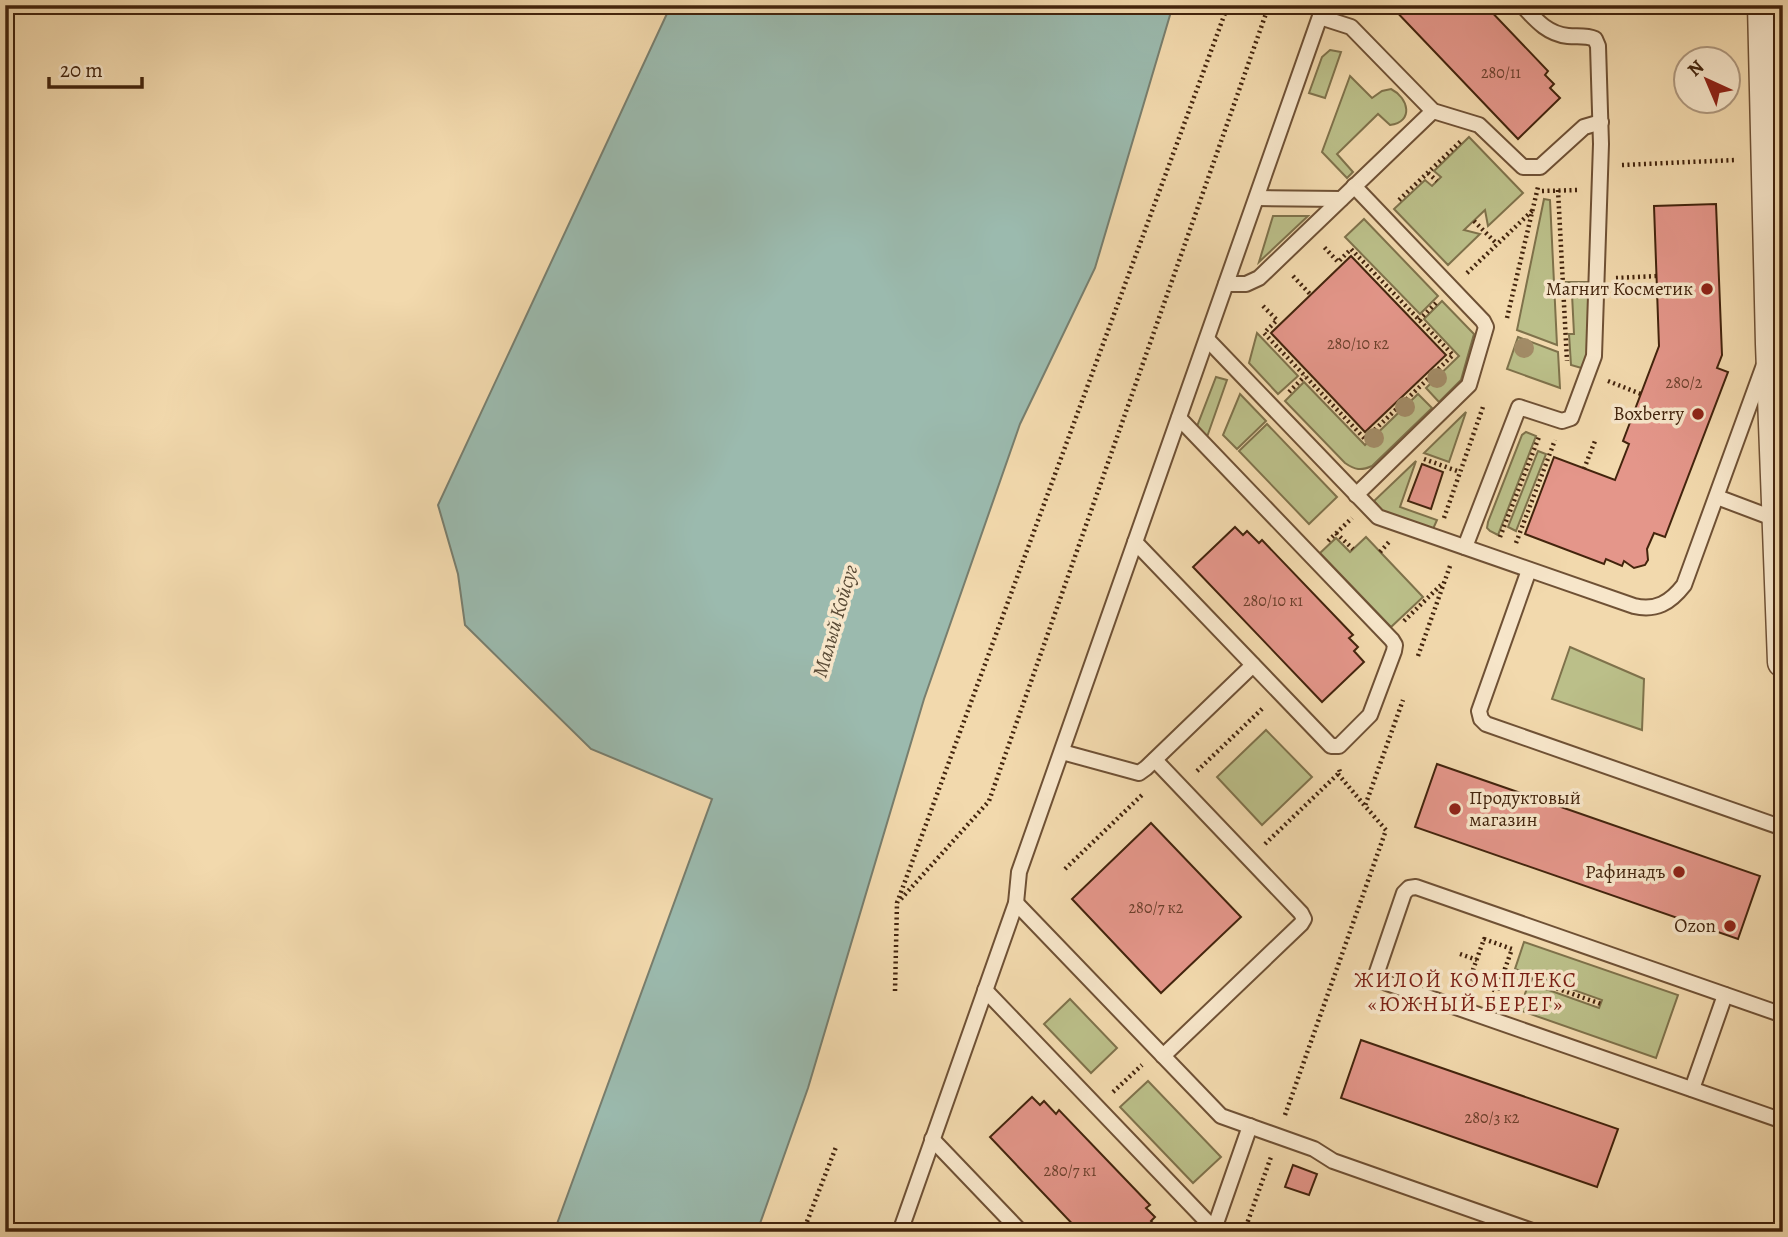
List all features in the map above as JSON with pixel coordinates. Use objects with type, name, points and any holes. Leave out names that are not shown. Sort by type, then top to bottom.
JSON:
[{"type":"street","points":[[1763,5],[1771,344],[1783,662]]},
{"type":"lane","points":[[1465,547],[1519,407],[1562,421],[1571,418],[1594,356],[1601,166],[1598,46],[1595,39],[1589,37],[1553,33],[1542,26],[1522,5]]},
{"type":"lane","points":[[900,1232],[1016,903],[1019,872],[1322,11],[1357,31],[1433,111],[1479,125],[1520,165],[1527,168],[1540,167],[1584,127],[1601,122]]},
{"type":"lane","points":[[1226,284],[1252,283],[1433,111]]},
{"type":"lane","points":[[1354,186],[1486,327],[1469,385],[1407,447],[1361,500]]},
{"type":"lane","points":[[1256,198],[1341,199]]},
{"type":"lane","points":[[1207,339],[1378,517],[1648,609],[1663,605],[1674,598],[1684,585],[1771,344]]},
{"type":"lane","points":[[1135,542],[1331,747],[1335,748],[1366,720],[1373,709],[1395,645],[1179,418]]},
{"type":"lane","points":[[1717,497],[1778,520]]},
{"type":"lane","points":[[1529,570],[1479,711],[1481,719],[1486,724],[1783,828]]},
{"type":"lane","points":[[1062,752],[1139,773],[1253,665]]},
{"type":"lane","points":[[1155,760],[1304,919],[1160,1053]]},
{"type":"lane","points":[[1783,1015],[1416,887],[1409,888],[1404,893],[1377,972],[1377,978],[1381,981],[1783,1121]]},
{"type":"lane","points":[[1016,903],[1221,1116],[1314,1149],[1333,1161],[1535,1232]]},
{"type":"lane","points":[[985,990],[1213,1231],[1250,1126]]},
{"type":"lane","points":[[1692,1090],[1725,995]]},
{"type":"lane","points":[[932,1139],[1021,1232]]},
{"type":"path","points":[[895,991],[897,903],[1219,37],[1228,5]]},
{"type":"path","points":[[897,903],[989,801],[1269,5]]},
{"type":"path","points":[[1394,206],[1462,140]]},
{"type":"path","points":[[1601,166],[1767,159]]},
{"type":"path","points":[[1429,173],[1437,181]]},
{"type":"path","points":[[1537,191],[1600,189]]},
{"type":"path","points":[[1558,190],[1568,366]]},
{"type":"path","points":[[1419,320],[1533,210]]},
{"type":"path","points":[[1474,221],[1497,244]]},
{"type":"path","points":[[1264,306],[1277,320],[1264,333],[1365,439],[1453,355],[1351,250],[1338,262],[1324,247]]},
{"type":"path","points":[[1499,541],[1547,415]]},
{"type":"path","points":[[1515,546],[1562,421]]},
{"type":"path","points":[[1584,469],[1595,442]]},
{"type":"path","points":[[1407,447],[1417,457],[1460,472]]},
{"type":"path","points":[[1312,556],[1336,533],[1361,500]]},
{"type":"path","points":[[1336,533],[1353,550]]},
{"type":"path","points":[[1416,661],[1450,566],[1440,562]]},
{"type":"path","points":[[1388,636],[1444,582]]},
{"type":"path","points":[[1365,806],[1407,688]]},
{"type":"path","points":[[1194,774],[1272,699]]},
{"type":"path","points":[[1250,859],[1340,772],[1335,748]]},
{"type":"path","points":[[1285,1116],[1386,830],[1338,774]]},
{"type":"path","points":[[1065,869],[1153,785]]},
{"type":"path","points":[[1484,939],[1512,949],[1497,991],[1469,981],[1477,960],[1484,939]]},
{"type":"path","points":[[1460,954],[1477,960]]},
{"type":"path","points":[[1505,970],[1601,1004]]},
{"type":"path","points":[[1097,1108],[1160,1053]]},
{"type":"path","points":[[803,1232],[836,1147]]},
{"type":"path","points":[[1244,1232],[1273,1152]]},
{"type":"green space","points":[[1330,50],[1341,52],[1325,98],[1309,93],[1322,57]]},
{"type":"green space","points":[[1350,76],[1372,98],[1391,89],[1397,93],[1405,104],[1406,115],[1398,123],[1390,125],[1378,114],[1337,154],[1353,172],[1347,178],[1322,152]]},
{"type":"green space","points":[[1469,137],[1523,193],[1488,226],[1485,210],[1464,230],[1480,234],[1448,265],[1394,209],[1425,180],[1432,186],[1441,177],[1434,171]]},
{"type":"green space","points":[[1544,199],[1550,200],[1557,345],[1517,330]]},
{"type":"green space","points":[[1273,216],[1308,216],[1259,262]]},
{"type":"green space","points":[[1364,219],[1438,296],[1420,314],[1345,237]]},
{"type":"green space","points":[[1566,282],[1595,282],[1591,352],[1585,369],[1571,365],[1569,334],[1574,334],[1572,294],[1567,294]]},
{"type":"green space","points":[[1442,301],[1474,334],[1461,380],[1439,402],[1426,388],[1459,356],[1424,319]]},
{"type":"green space","points":[[1257,333],[1298,376],[1278,394],[1249,363]]},
{"type":"green space","points":[[1518,337],[1558,352],[1560,388],[1507,369]]},
{"type":"green space","points":[[1216,377],[1227,380],[1207,437],[1196,429]]},
{"type":"green space","points":[[1304,382],[1365,445],[1418,394],[1432,408],[1372,466],[1358,469],[1345,463],[1285,401]]},
{"type":"green space","points":[[1240,394],[1266,421],[1237,449],[1223,435]]},
{"type":"green space","points":[[1466,412],[1449,462],[1424,453]]},
{"type":"green space","points":[[1267,424],[1337,497],[1309,524],[1239,451]]},
{"type":"green space","points":[[1526,432],[1536,436],[1498,535],[1487,528],[1488,522],[1522,435]]},
{"type":"green space","points":[[1538,451],[1546,454],[1516,531],[1508,527]]},
{"type":"green space","points":[[1416,461],[1400,507],[1437,520],[1433,529],[1383,511],[1374,501]]},
{"type":"green space","points":[[1366,537],[1423,597],[1391,627],[1320,553],[1336,538],[1350,552]]},
{"type":"green space","points":[[1570,647],[1644,679],[1642,730],[1552,699]]},
{"type":"green space","points":[[1266,730],[1312,777],[1262,825],[1217,777]]},
{"type":"green space","points":[[1524,942],[1678,995],[1656,1058],[1519,1010],[1529,983],[1599,1008],[1602,1000],[1515,969]]},
{"type":"green space","points":[[1070,999],[1117,1048],[1091,1073],[1044,1024]]},
{"type":"green space","points":[[1148,1081],[1221,1157],[1193,1183],[1120,1107]]},
{"type":"water","name":"Малый Койсуг","points":[[671,5],[1173,5],[1095,268],[1020,424],[924,699],[808,1088],[757,1232],[554,1232],[712,799],[591,749],[465,625],[458,574],[438,505]]},
{"type":"building","points":[[1390,5],[1485,5],[1548,71],[1545,75],[1554,84],[1550,88],[1560,98],[1518,139]]},
{"type":"building","points":[[1716,204],[1722,355],[1717,368],[1728,372],[1665,537],[1654,533],[1647,549],[1648,560],[1645,565],[1634,568],[1624,561],[1622,566],[1606,559],[1604,564],[1525,534],[1554,457],[1615,480],[1629,444],[1623,441],[1659,346],[1654,206]]},
{"type":"building","points":[[1351,256],[1446,355],[1365,432],[1271,333]]},
{"type":"building","points":[[1422,464],[1443,472],[1431,509],[1408,501]]},
{"type":"building","points":[[1235,527],[1243,535],[1247,531],[1259,543],[1262,540],[1353,635],[1349,638],[1358,647],[1354,651],[1364,662],[1322,702],[1193,567]]},
{"type":"building","points":[[1437,764],[1760,876],[1738,939],[1415,827]]},
{"type":"building","points":[[1151,823],[1241,917],[1161,993],[1072,899]]},
{"type":"building","points":[[1361,1040],[1618,1129],[1597,1187],[1341,1098]]},
{"type":"building","points":[[1032,1097],[1040,1105],[1044,1101],[1056,1114],[1059,1110],[1150,1205],[1146,1208],[1155,1217],[1151,1221],[1161,1232],[1080,1232],[990,1137]]},
{"type":"building","points":[[1293,1165],[1317,1174],[1309,1195],[1285,1187]]},
{"type":"place","name":"Магнит Косметик","points":[[1707,289]]},
{"type":"place","name":"Boxberry","points":[[1698,414]]},
{"type":"place","name":"Продуктовый магазин","points":[[1455,809]]},
{"type":"place","name":"Рафинадъ","points":[[1679,872]]},
{"type":"place","name":"Ozon","points":[[1730,926]]},
{"type":"district","name":"ЖИЛОЙ КОМПЛЕКС «ЮЖНЫЙ БЕРЕГ»","points":[[1466,992]]}]
